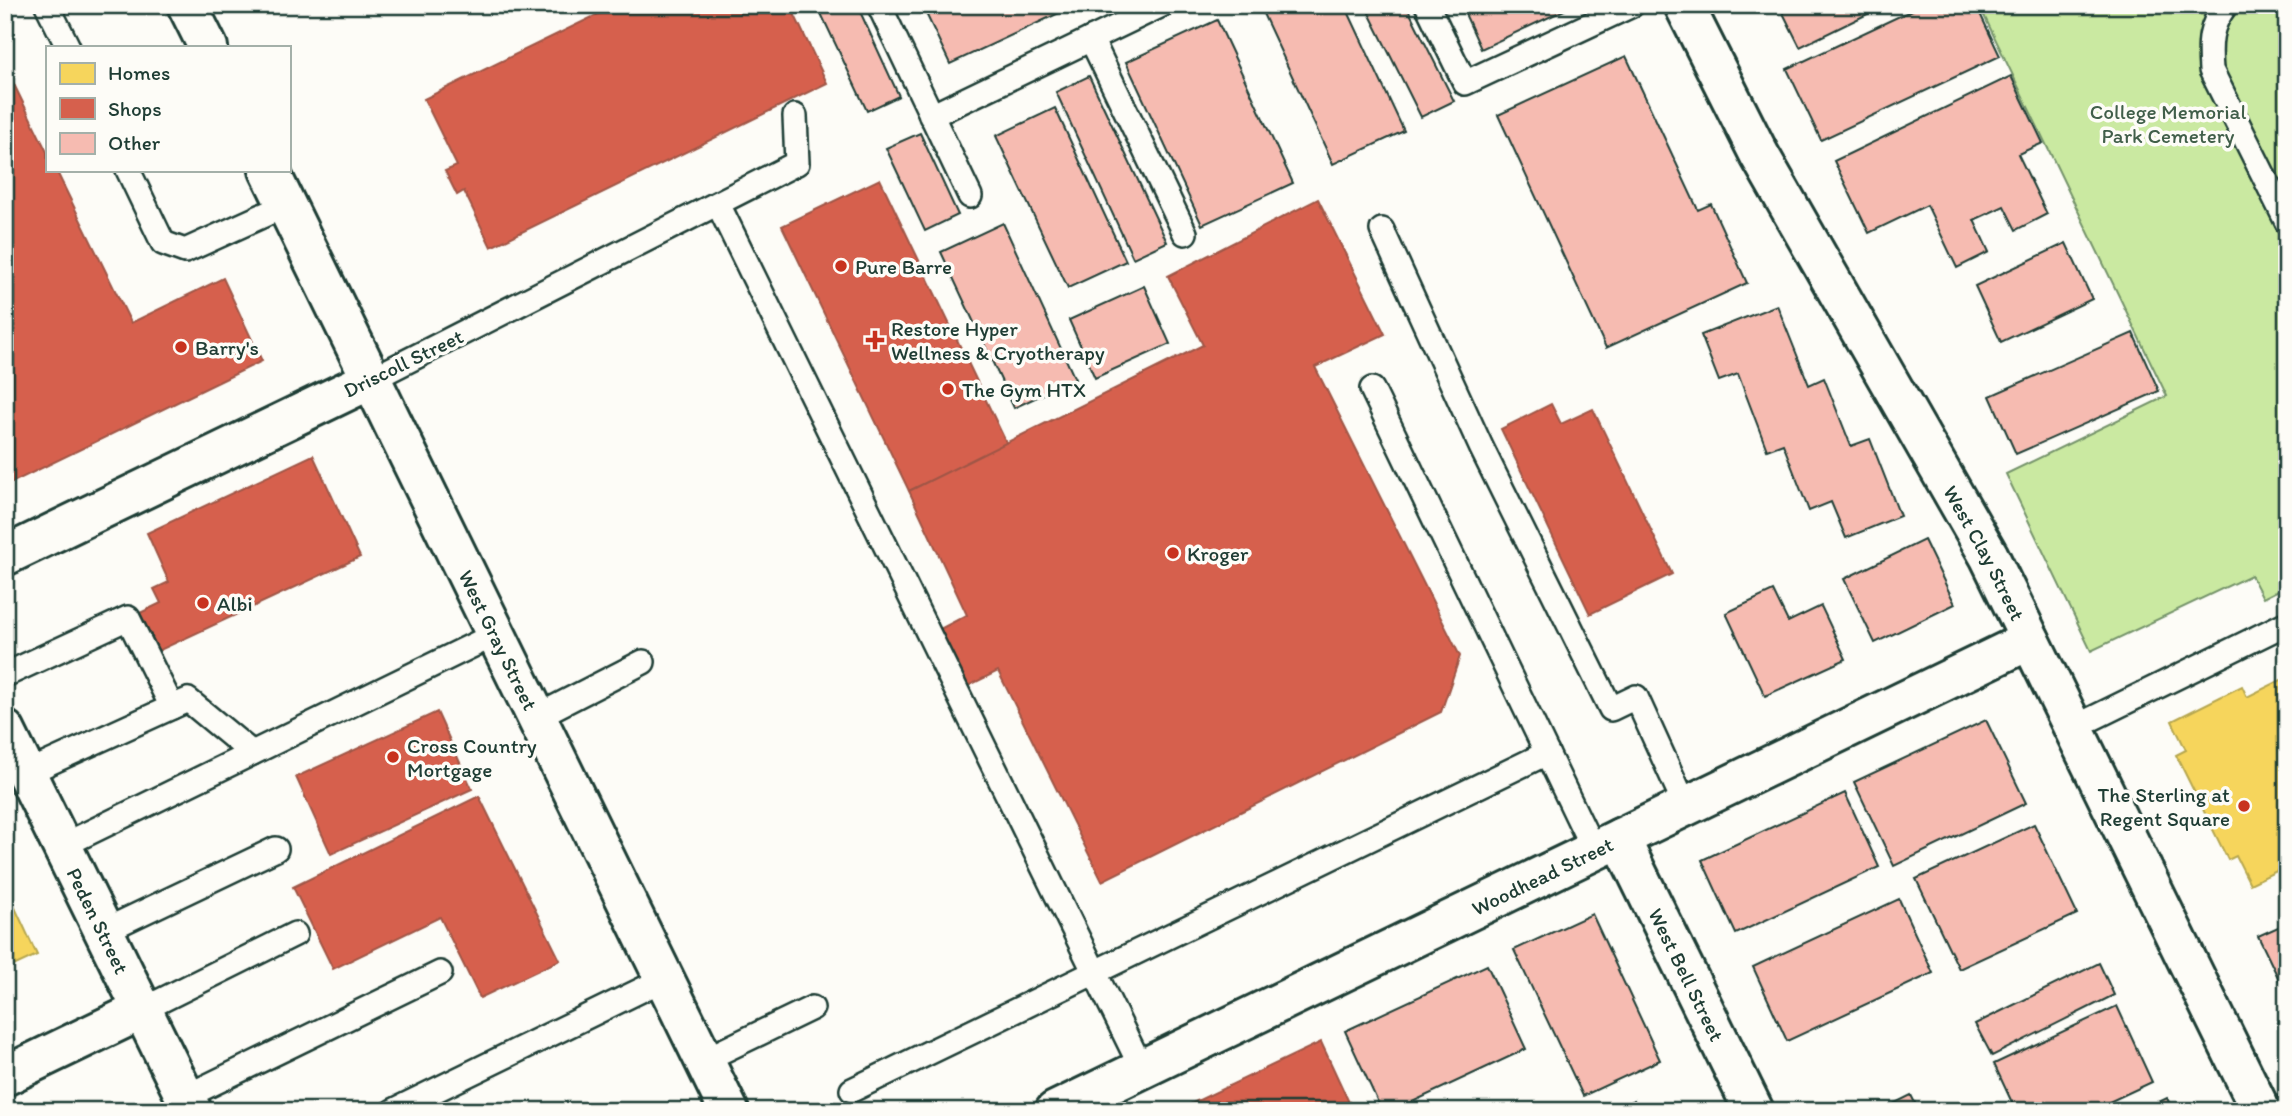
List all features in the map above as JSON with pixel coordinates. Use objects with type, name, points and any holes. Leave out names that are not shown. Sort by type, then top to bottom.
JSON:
[{"type":"street","points":[[187,5],[208,46]]},
{"type":"street","name":"West Clay Street","points":[[1684,5],[1759,154],[1989,556],[2261,1111]]},
{"type":"street","name":"West Gray Street","points":[[270,172],[729,1111]]},
{"type":"street","name":"Driscoll Street","points":[[5,556],[372,379]]},
{"type":"street","name":"Woodhead Street","points":[[1055,1111],[2030,640]]},
{"type":"street","name":"Peden Street","points":[[5,730],[188,1104]]},
{"type":"street","name":"West Bell Street","points":[[1607,844],[1754,1111]]},
{"type":"street","points":[[5,1076],[142,1010]]},
{"type":"lane","points":[[47,5],[68,46]]},
{"type":"lane","points":[[879,5],[970,196]]},
{"type":"lane","points":[[931,116],[1162,5]]},
{"type":"lane","points":[[1427,5],[1465,83],[1632,5]]},
{"type":"lane","points":[[2226,5],[2214,20],[2209,45],[2211,70],[2287,222]]},
{"type":"lane","points":[[1091,39],[1185,233]]},
{"type":"lane","name":"Driscoll Street","points":[[372,379],[797,163],[795,116]]},
{"type":"lane","points":[[129,172],[163,243],[185,251],[286,205]]},
{"type":"lane","points":[[718,204],[1142,1069]]},
{"type":"lane","points":[[1382,229],[1482,449],[1611,709],[1636,697],[1686,807]]},
{"type":"lane","points":[[1372,389],[1547,753],[1607,844]]},
{"type":"lane","points":[[5,675],[128,618],[172,708]]},
{"type":"lane","points":[[2073,729],[2287,623]]},
{"type":"lane","points":[[62,846],[496,634]]},
{"type":"lane","points":[[536,717],[643,662]]},
{"type":"lane","points":[[27,774],[188,700],[252,753]]},
{"type":"lane","points":[[852,1090],[1547,753]]},
{"type":"lane","points":[[104,931],[276,849]]},
{"type":"lane","points":[[142,1010],[295,934]]},
{"type":"lane","points":[[188,1104],[440,973]]},
{"type":"lane","points":[[395,1110],[664,979]]},
{"type":"lane","points":[[704,1060],[813,1008]]},
{"type":"green space","name":"College Memorial Park Cemetery","points":[[1979,5],[2287,5],[2287,586],[2263,598],[2251,575],[2091,651],[2006,474],[2167,396]]},
{"type":"building: Homes","name":"The Sterling at Regent Square","points":[[2287,677],[2287,866],[2250,884],[2236,856],[2228,860],[2176,755],[2186,750],[2172,721],[2242,686],[2247,697]]},
{"type":"building: Homes","points":[[11,899],[37,955],[5,970],[5,902]]},
{"type":"building: Shops","points":[[617,5],[790,5],[827,83],[491,247],[464,191],[457,195],[445,171],[457,166],[424,99]]},
{"type":"building: Shops","points":[[5,66],[46,150],[46,172],[57,172],[131,323],[223,278],[262,361],[5,486]]},
{"type":"building: Shops","points":[[880,179],[1007,444],[909,491],[782,226]]},
{"type":"building: Shops","name":"Kroger","points":[[1318,199],[1385,334],[1315,367],[1460,656],[1441,712],[1102,881],[998,671],[968,686],[940,629],[967,615],[909,491],[1203,345],[1168,276]]},
{"type":"building: Shops","points":[[1551,404],[1561,424],[1593,409],[1672,574],[1590,614],[1501,429]]},
{"type":"building: Shops","points":[[313,455],[360,557],[158,651],[140,613],[161,603],[154,589],[169,582],[147,533]]},
{"type":"building: Shops","points":[[437,712],[472,789],[331,854],[296,777]]},
{"type":"building: Shops","points":[[479,796],[560,960],[480,998],[440,917],[333,969],[293,887]]},
{"type":"building: Shops","points":[[1321,1042],[1353,1111],[1176,1111]]},
{"type":"building: Other","points":[[817,5],[857,5],[899,96],[867,111]]},
{"type":"building: Other","points":[[922,5],[1076,5],[950,64]]},
{"type":"building: Other","points":[[1259,5],[1345,5],[1404,131],[1333,164]]},
{"type":"building: Other","points":[[1365,5],[1406,5],[1454,101],[1421,117]]},
{"type":"building: Other","points":[[1461,5],[1575,5],[1481,49]]},
{"type":"building: Other","points":[[1779,5],[1886,5],[1800,47]]},
{"type":"building: Other","points":[[1923,5],[1976,5],[2000,56],[1821,140],[1787,69]]},
{"type":"building: Other","points":[[1217,20],[1293,183],[1202,225],[1126,62]]},
{"type":"building: Other","points":[[1626,56],[1698,210],[1711,204],[1747,283],[1606,348],[1498,115]]},
{"type":"building: Other","points":[[1089,76],[1167,242],[1133,258],[1056,92]]},
{"type":"building: Other","points":[[2011,76],[2043,143],[2018,154],[2047,214],[2016,230],[2004,206],[1974,220],[1989,252],[1957,268],[1927,205],[1869,233],[1834,161]]},
{"type":"building: Other","points":[[1055,108],[1126,261],[1068,288],[996,136]]},
{"type":"building: Other","points":[[920,133],[958,215],[925,231],[886,148]]},
{"type":"building: Other","points":[[1003,223],[1075,379],[1014,408],[941,252]]},
{"type":"building: Other","points":[[2066,243],[2092,299],[2001,342],[1975,286]]},
{"type":"building: Other","points":[[1144,286],[1170,344],[1095,378],[1069,320]]},
{"type":"building: Other","points":[[1777,305],[1809,385],[1824,378],[1851,446],[1870,439],[1900,516],[1846,538],[1831,502],[1809,511],[1783,444],[1767,450],[1738,374],[1719,381],[1701,335]]},
{"type":"building: Other","points":[[2133,333],[2159,391],[2016,454],[1990,396]]},
{"type":"building: Other","points":[[1924,540],[1955,604],[1875,643],[1844,579]]},
{"type":"building: Other","points":[[1773,591],[1788,622],[1821,606],[1846,659],[1765,696],[1726,613]]},
{"type":"building: Other","points":[[1986,720],[2026,803],[1894,866],[1854,782]]},
{"type":"building: Other","points":[[1845,793],[1879,867],[1736,934],[1702,860]]},
{"type":"building: Other","points":[[2034,824],[2077,914],[1959,969],[1916,879]]},
{"type":"building: Other","points":[[1899,899],[1933,973],[1787,1041],[1753,967]]},
{"type":"building: Other","points":[[1592,914],[1660,1060],[1583,1096],[1514,950]]},
{"type":"building: Other","points":[[2287,923],[2287,996],[2258,936]]},
{"type":"building: Other","points":[[2099,963],[2114,995],[1992,1056],[1975,1024]]},
{"type":"building: Other","points":[[1487,965],[1526,1049],[1393,1111],[1382,1111],[1345,1031]]},
{"type":"building: Other","points":[[2117,1006],[2152,1082],[2090,1111],[2016,1111],[1994,1064]]},
{"type":"building: Other","points":[[1911,1095],[1919,1111],[1879,1111]]},
{"type":"building: Other","points":[[2167,1098],[2173,1111],[2140,1111]]},
{"type":"building: Other","points":[[1634,1100],[1639,1111],[1612,1111]]},
{"type":"place","name":"Pure Barre","points":[[841,266]]},
{"type":"place","name":"Restore Hyper Wellness & Cryotherapy","points":[[875,340]]},
{"type":"place","name":"Barry's","points":[[181,347]]},
{"type":"place","name":"The Gym HTX","points":[[948,389]]},
{"type":"place","name":"Kroger","points":[[1173,553]]},
{"type":"place","name":"Albi","points":[[203,603]]},
{"type":"place","name":"Cross Country Mortgage","points":[[393,757]]},
{"type":"place","name":"The Sterling at Regent Square","points":[[2244,806]]}]
